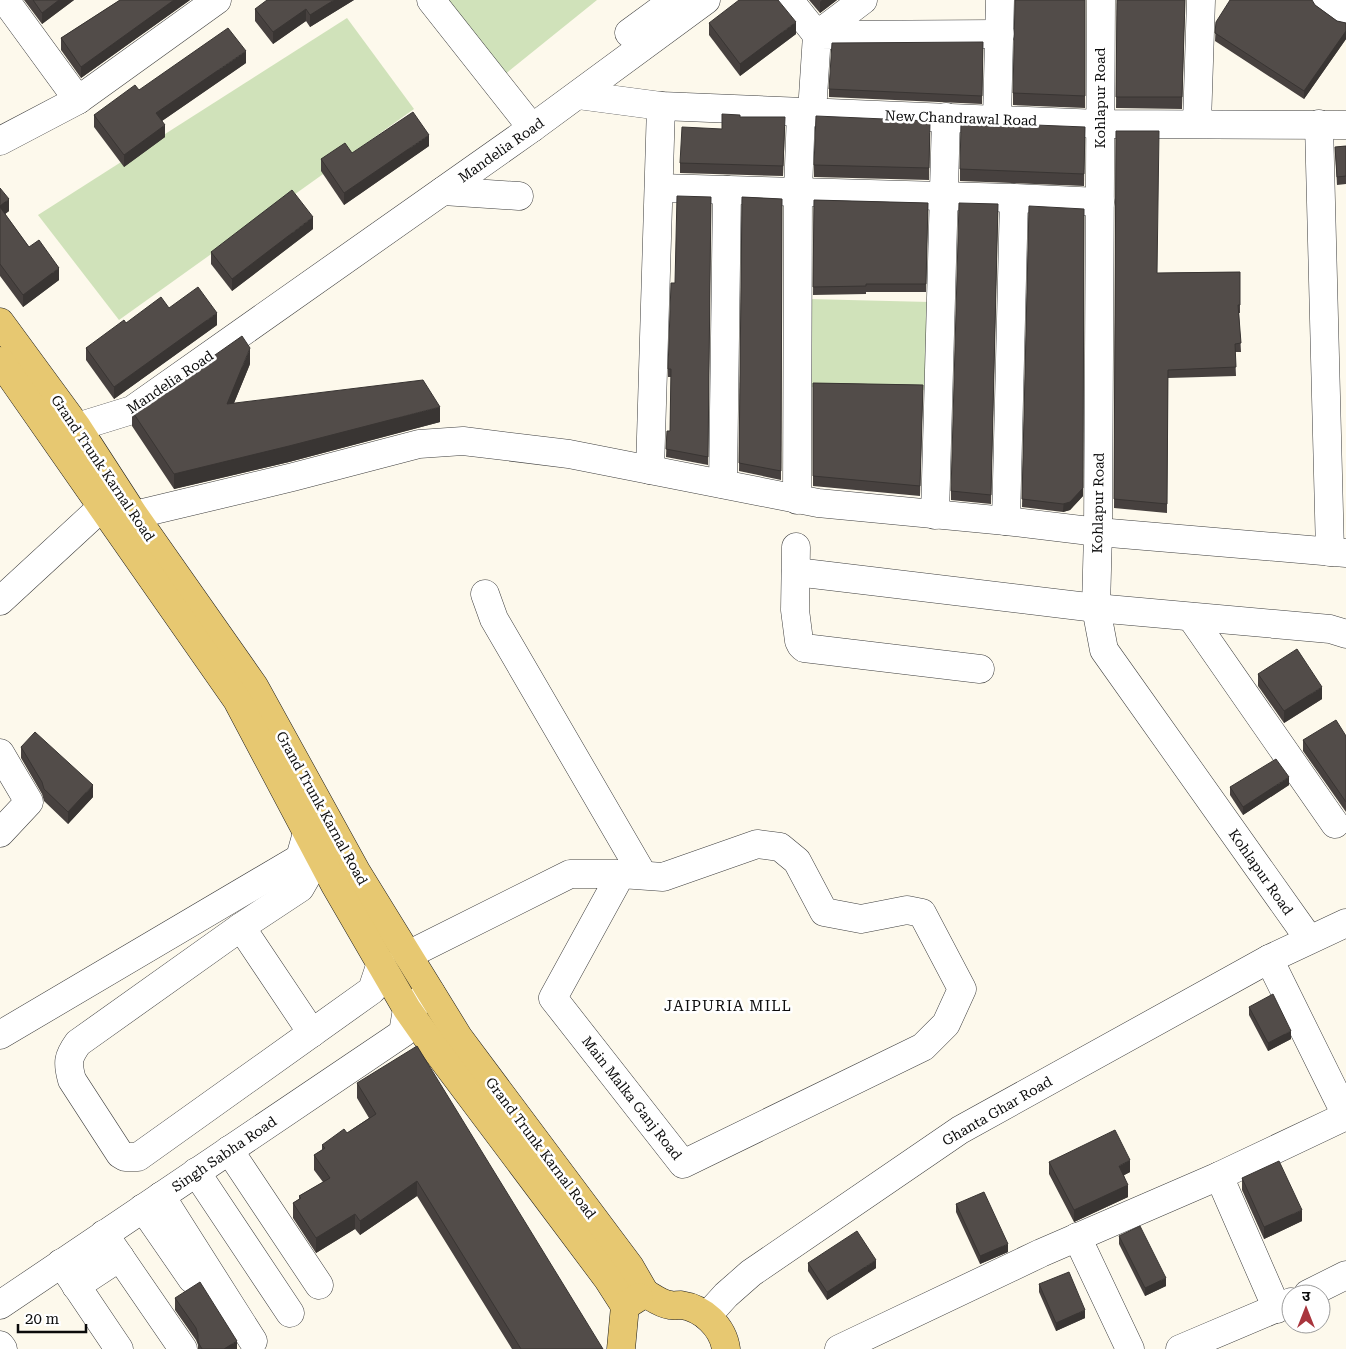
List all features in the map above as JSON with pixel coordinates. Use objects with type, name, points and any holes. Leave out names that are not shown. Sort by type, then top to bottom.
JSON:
[{"type":"main road","name":"Grand Trunk Karnal Road","points":[[0,322],[67,434],[102,507],[237,700],[335,885],[407,1009],[607,1278],[635,1300]]},
{"type":"main road","name":"Grand Trunk Karnal Road","points":[[0,361],[67,434],[134,514],[254,686],[356,871],[459,1038],[630,1267],[635,1300]]},
{"type":"main road","points":[[621,1349],[635,1300],[682,1305],[695,1309],[707,1316],[718,1329],[726,1349]]},
{"type":"street","points":[[6,0],[78,100]]},
{"type":"street","points":[[0,141],[78,100],[217,0]]},
{"type":"street","points":[[431,0],[527,121]]},
{"type":"street","name":"Mandelia Road","points":[[67,434],[132,410],[443,191],[674,0]]},
{"type":"street","name":"Mandelia Road","points":[[67,434],[125,402],[527,121],[578,95],[706,0]]},
{"type":"street","points":[[789,0],[817,35]]},
{"type":"street","points":[[797,500],[798,192],[806,112],[817,35],[863,0]]},
{"type":"street","points":[[997,119],[1000,0]]},
{"type":"street","name":"Kohlapur Road","points":[[1101,0],[1096,608],[1104,650],[1309,939]]},
{"type":"street","points":[[1197,123],[1201,0]]},
{"type":"street","points":[[1324,0],[1346,16]]},
{"type":"street","points":[[817,35],[1000,34]]},
{"type":"street","name":"New Chandrawal Road","points":[[578,95],[661,106],[1100,124],[1346,125]]},
{"type":"street","points":[[650,470],[661,106]]},
{"type":"street","points":[[935,514],[946,117]]},
{"type":"street","points":[[134,514],[293,477],[420,444],[463,441],[569,454],[818,503],[1098,532],[1338,552],[1337,457],[1319,124]]},
{"type":"street","points":[[659,188],[1100,202]]},
{"type":"street","points":[[723,484],[727,190]]},
{"type":"street","points":[[443,191],[519,196]]},
{"type":"street","points":[[1006,521],[1014,198]]},
{"type":"street","points":[[0,601],[102,507]]},
{"type":"street","points":[[980,669],[804,648],[799,641],[796,610],[796,559],[1096,608],[1330,629],[1346,634]]},
{"type":"street","points":[[408,955],[570,874],[632,875],[494,619],[485,594]]},
{"type":"street","points":[[1191,617],[1335,824]]},
{"type":"street","points":[[0,753],[29,802],[0,833]]},
{"type":"street","points":[[313,844],[300,888],[241,927],[78,1042],[70,1054],[68,1067],[72,1080],[120,1154],[125,1157],[138,1157],[372,990],[381,964]]},
{"type":"street","points":[[0,1035],[300,858],[313,844]]},
{"type":"street","name":"Main Malka Ganj Road","points":[[756,844],[780,847],[797,861],[824,912],[861,919],[907,910],[922,913],[962,989],[946,1024],[923,1047],[683,1164],[553,998],[632,875],[663,877],[756,844]]},
{"type":"street","name":"Ghanta Ghar Road","points":[[707,1316],[726,1295],[751,1273],[960,1130],[1269,959],[1346,922]]},
{"type":"street","points":[[241,927],[312,1033]]},
{"type":"street","points":[[839,1349],[1041,1253],[1219,1176],[1346,1116],[1269,959]]},
{"type":"street","points":[[407,1009],[431,993]]},
{"type":"street","name":"Singh Sabha Road","points":[[0,1305],[403,1033],[407,1009]]},
{"type":"street","points":[[229,1150],[319,1285]]},
{"type":"street","points":[[196,1172],[290,1313]]},
{"type":"street","points":[[1219,1176],[1281,1300]]},
{"type":"street","points":[[152,1202],[193,1281]]},
{"type":"street","points":[[152,1202],[253,1341]]},
{"type":"street","points":[[104,1234],[183,1349]]},
{"type":"street","points":[[1077,1237],[1130,1349]]},
{"type":"street","points":[[76,1286],[120,1257]]},
{"type":"street","points":[[61,1263],[119,1349]]},
{"type":"street","points":[[1328,1284],[1346,1275]]},
{"type":"street","points":[[1180,1349],[1281,1307]]},
{"type":"street","points":[[0,1345],[3,1349]]},
{"type":"green space","points":[[448,0],[597,0],[504,75]]},
{"type":"green space","points":[[347,18],[414,109],[119,320],[38,215]]},
{"type":"green space","points":[[808,299],[930,302],[927,390],[806,387]]},
{"type":"building","points":[[33,0],[59,0],[42,13]]},
{"type":"building","points":[[120,0],[174,0],[81,67],[61,38]]},
{"type":"building","points":[[267,0],[334,0],[310,15],[306,9],[273,32],[255,9]]},
{"type":"building","points":[[739,0],[778,0],[796,22],[740,64],[709,23]]},
{"type":"building","points":[[1015,0],[1085,0],[1085,96],[1013,93]]},
{"type":"building","points":[[1117,0],[1185,0],[1182,97],[1116,97]]},
{"type":"building","points":[[1230,0],[1312,0],[1315,5],[1337,21],[1346,23],[1346,31],[1304,91],[1215,33],[1216,22]]},
{"type":"building","points":[[228,28],[246,51],[156,113],[165,125],[124,155],[94,115],[135,85],[139,90]]},
{"type":"building","points":[[983,42],[982,96],[829,89],[832,43]]},
{"type":"building","points":[[413,112],[429,135],[344,193],[321,159],[345,143],[352,153]]},
{"type":"building","points":[[722,114],[740,115],[740,117],[785,117],[783,166],[680,163],[682,127],[722,129]]},
{"type":"building","points":[[816,116],[930,121],[929,168],[814,165]]},
{"type":"building","points":[[961,122],[1085,127],[1084,174],[960,169]]},
{"type":"building","points":[[1116,131],[1159,131],[1157,273],[1240,272],[1240,305],[1238,305],[1241,343],[1235,344],[1236,367],[1168,370],[1167,504],[1114,499]]},
{"type":"building","points":[[1346,146],[1346,176],[1337,177],[1335,147]]},
{"type":"building","points":[[0,188],[9,199],[0,206]]},
{"type":"building","points":[[292,190],[313,217],[232,279],[211,252]]},
{"type":"building","points":[[677,196],[711,197],[708,457],[666,449],[667,431],[670,431],[671,369],[668,369],[671,283],[675,283]]},
{"type":"building","points":[[742,197],[782,199],[781,471],[739,463]]},
{"type":"building","points":[[814,200],[928,203],[926,284],[866,284],[866,286],[813,287]]},
{"type":"building","points":[[959,203],[998,204],[991,495],[951,491]]},
{"type":"building","points":[[1029,206],[1084,209],[1083,488],[1070,502],[1063,504],[1022,499]]},
{"type":"building","points":[[0,207],[29,247],[39,240],[59,268],[23,295],[0,264]]},
{"type":"building","points":[[198,287],[217,313],[114,387],[86,348],[124,320],[126,323],[161,297],[169,308]]},
{"type":"building","points":[[242,336],[250,348],[227,404],[423,380],[440,407],[174,474],[132,411],[141,407]]},
{"type":"building","points":[[813,383],[923,385],[920,486],[813,476]]},
{"type":"building","points":[[1297,649],[1322,687],[1284,711],[1258,674]]},
{"type":"building","points":[[1336,720],[1346,736],[1346,802],[1303,740]]},
{"type":"building","points":[[35,732],[93,785],[68,812],[44,789],[42,782],[21,747]]},
{"type":"building","points":[[1276,759],[1289,777],[1243,807],[1230,787]]},
{"type":"building","points":[[1273,994],[1291,1031],[1268,1043],[1249,1007]]},
{"type":"building","points":[[417,1046],[603,1349],[521,1349],[417,1181],[360,1221],[355,1214],[316,1238],[293,1203],[301,1198],[299,1196],[330,1178],[314,1155],[325,1148],[322,1145],[344,1129],[347,1133],[376,1114],[357,1083]]},
{"type":"building","points":[[1115,1130],[1130,1160],[1119,1166],[1128,1185],[1074,1210],[1049,1162]]},
{"type":"building","points":[[1279,1161],[1302,1210],[1264,1227],[1242,1178]]},
{"type":"building","points":[[984,1192],[1008,1244],[980,1256],[956,1204]]},
{"type":"building","points":[[1140,1226],[1166,1278],[1145,1288],[1119,1236]]},
{"type":"building","points":[[857,1231],[876,1260],[827,1292],[808,1263]]},
{"type":"building","points":[[1069,1272],[1085,1310],[1056,1323],[1039,1284]]},
{"type":"building","points":[[200,1282],[237,1341],[224,1349],[202,1349],[198,1342],[196,1328],[175,1298]]},
{"type":"district","name":"JAIPURIA MILL","points":[[728,1006]]}]
